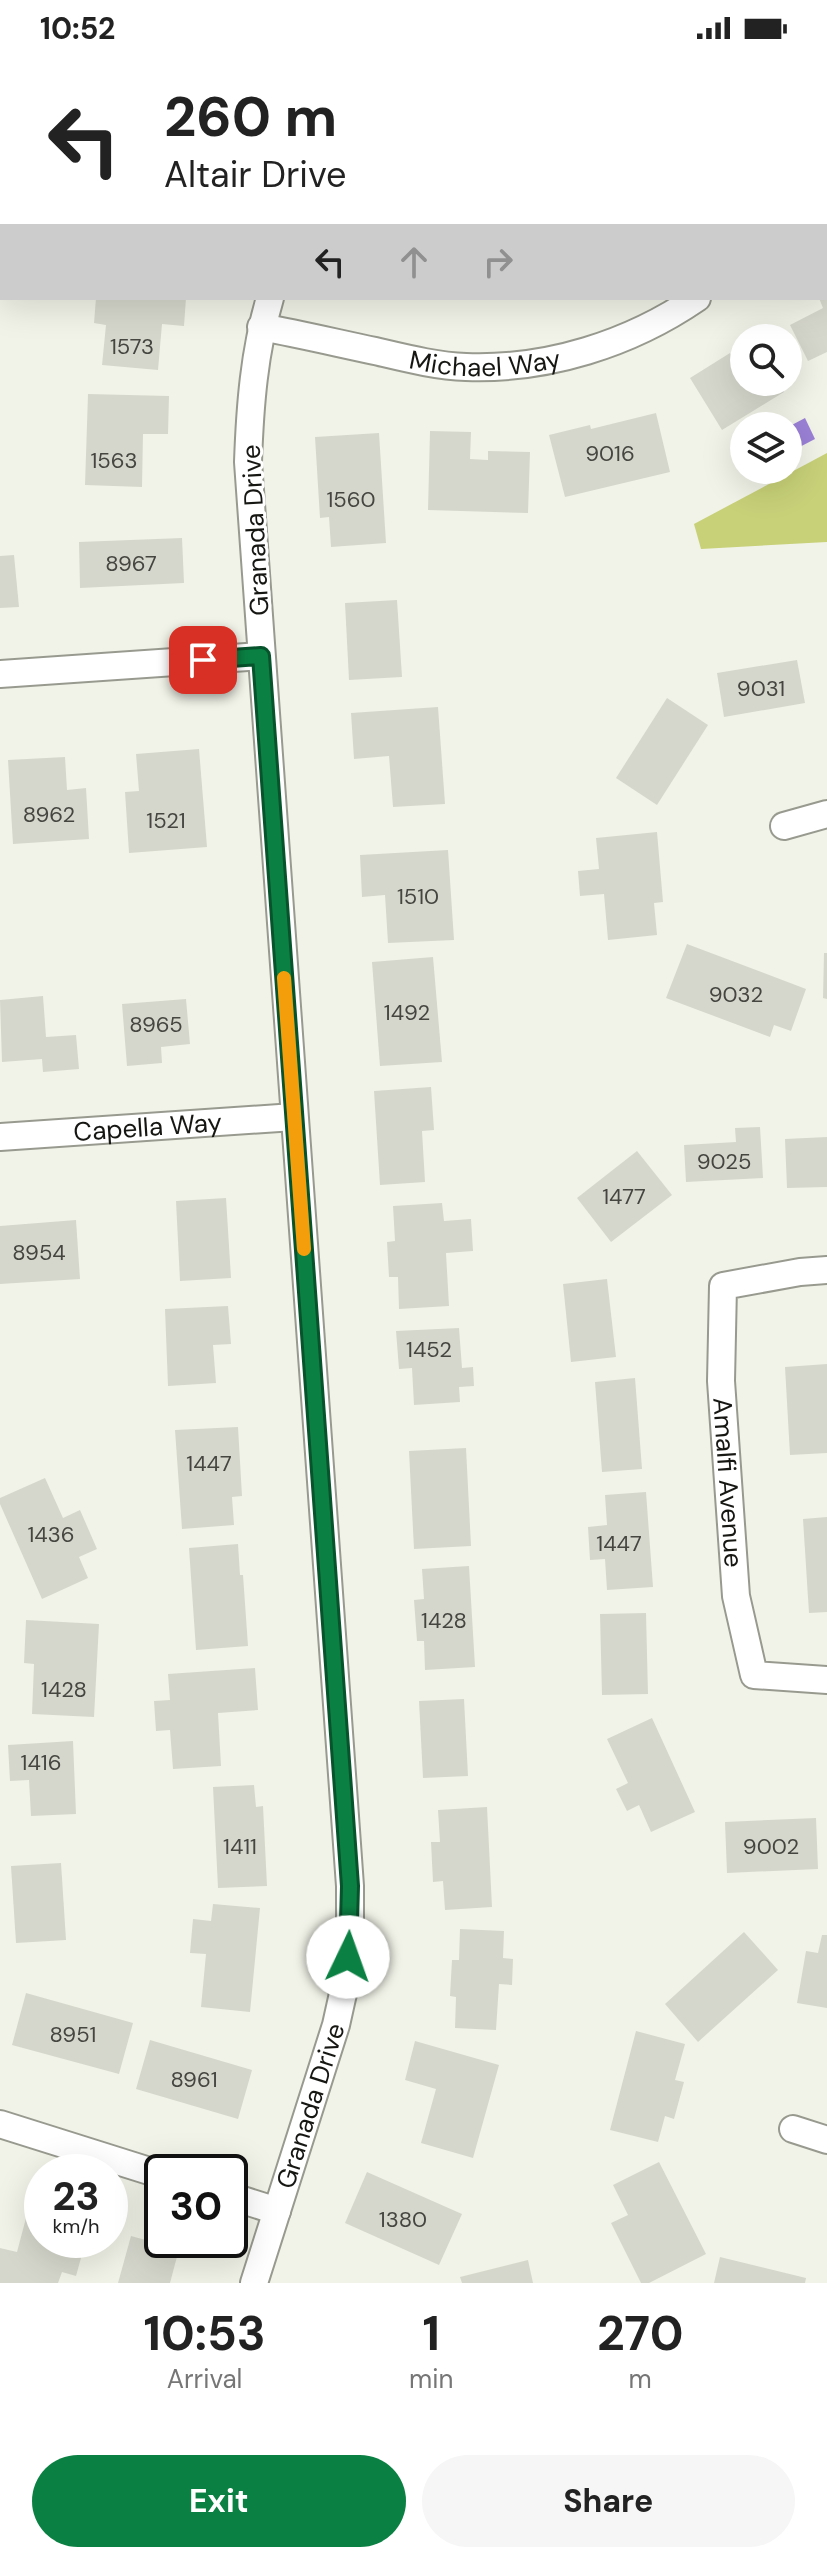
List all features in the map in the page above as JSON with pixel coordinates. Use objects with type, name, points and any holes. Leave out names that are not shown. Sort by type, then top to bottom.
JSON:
[{"type":"street","name":"Granada Drive","points":[[254,2283],[336,2025],[346,1980],[350,1934],[349,1871],[248,462],[251,398],[261,327],[269,300]]},
{"type":"street","name":"Michael Way","points":[[261,327],[464,367],[523,365],[583,353],[640,331],[694,300]]},
{"type":"street","points":[[0,674],[261,656]]},
{"type":"street","points":[[784,826],[827,814]]},
{"type":"street","name":"Capella Way","points":[[0,1137],[294,1117]]},
{"type":"street","name":"Amalfi Avenue","points":[[827,1270],[723,1286],[721,1381],[736,1596],[754,1675],[827,1680]]},
{"type":"street","points":[[0,2124],[144,2169]]},
{"type":"street","points":[[793,2129],[827,2140]]},
{"type":"street","points":[[248,2202],[277,2211]]},
{"type":"green space","points":[[827,453],[827,542],[701,549],[694,524],[769,484],[802,484],[802,466]]},
{"type":"shaded area","points":[[805,418],[815,439],[802,446],[802,420]]},
{"type":"building","points":[[96,300],[186,300],[184,326],[162,324],[158,370],[102,365],[106,325],[94,323]]},
{"type":"building","points":[[820,300],[827,300],[827,352],[808,361],[802,349],[802,324],[792,324],[823,308]]},
{"type":"building","points":[[730,353],[730,396],[777,396],[751,412],[730,412],[730,425],[722,430],[690,378]]},
{"type":"building","points":[[88,394],[169,396],[168,434],[143,434],[142,487],[85,485]]},
{"type":"building","points":[[656,413],[670,472],[565,497],[549,435],[590,425],[591,429]]},
{"type":"building","points":[[430,431],[471,432],[470,459],[488,460],[488,451],[530,452],[528,513],[428,510]]},
{"type":"building","points":[[379,433],[386,543],[331,547],[329,517],[320,518],[315,437]]},
{"type":"building","points":[[182,538],[184,583],[80,588],[79,542]]},
{"type":"building","points":[[14,555],[19,607],[0,608],[0,556]]},
{"type":"building","points":[[397,600],[402,677],[349,680],[345,603]]},
{"type":"building","points":[[797,660],[805,703],[724,717],[717,673]]},
{"type":"building","points":[[667,698],[708,725],[657,805],[616,778]]},
{"type":"building","points":[[438,707],[445,804],[393,807],[389,756],[354,759],[351,713]]},
{"type":"building","points":[[199,749],[207,847],[129,853],[125,792],[139,791],[136,754]]},
{"type":"building","points":[[65,757],[67,790],[86,788],[89,839],[13,844],[8,760]]},
{"type":"building","points":[[657,832],[663,902],[654,903],[657,935],[608,940],[604,894],[580,896],[578,871],[599,869],[596,838]]},
{"type":"building","points":[[448,850],[454,940],[388,943],[385,895],[362,897],[360,855]]},
{"type":"building","points":[[687,944],[806,989],[791,1031],[774,1025],[770,1037],[666,998]]},
{"type":"building","points":[[824,953],[827,953],[827,999],[823,998]]},
{"type":"building","points":[[433,957],[442,1062],[380,1066],[372,962]]},
{"type":"building","points":[[43,996],[46,1037],[76,1035],[79,1069],[43,1072],[42,1059],[2,1062],[0,1000]]},
{"type":"building","points":[[186,999],[190,1044],[161,1047],[162,1063],[127,1066],[122,1004]]},
{"type":"building","points":[[431,1087],[434,1130],[422,1131],[425,1182],[380,1185],[374,1091]]},
{"type":"building","points":[[760,1127],[763,1178],[686,1182],[684,1145],[736,1142],[735,1128]]},
{"type":"building","points":[[827,1137],[827,1187],[787,1188],[785,1139]]},
{"type":"building","points":[[637,1151],[672,1195],[611,1242],[577,1198]]},
{"type":"building","points":[[226,1198],[231,1278],[180,1281],[176,1201]]},
{"type":"building","points":[[442,1203],[444,1221],[471,1219],[473,1251],[446,1253],[449,1306],[399,1309],[398,1277],[389,1277],[387,1242],[395,1241],[393,1206]]},
{"type":"building","points":[[76,1220],[80,1279],[0,1284],[0,1226]]},
{"type":"building","points":[[607,1279],[616,1357],[571,1362],[563,1284]]},
{"type":"building","points":[[228,1306],[231,1344],[213,1345],[216,1383],[168,1386],[165,1309]]},
{"type":"building","points":[[459,1328],[462,1368],[473,1367],[474,1386],[459,1387],[460,1402],[414,1405],[412,1368],[399,1369],[396,1331]]},
{"type":"building","points":[[827,1364],[827,1453],[790,1455],[785,1367]]},
{"type":"building","points":[[635,1378],[642,1469],[602,1472],[595,1382]]},
{"type":"building","points":[[238,1427],[242,1496],[232,1497],[234,1525],[182,1529],[175,1430]]},
{"type":"building","points":[[466,1448],[471,1546],[414,1549],[409,1451]]},
{"type":"building","points":[[45,1478],[63,1518],[80,1510],[97,1549],[79,1557],[88,1578],[42,1599],[0,1498]]},
{"type":"building","points":[[646,1492],[653,1587],[607,1590],[605,1559],[590,1560],[588,1527],[607,1525],[605,1495]]},
{"type":"building","points":[[827,1517],[827,1612],[809,1613],[803,1519]]},
{"type":"building","points":[[238,1544],[248,1646],[196,1650],[189,1548]]},
{"type":"building","points":[[469,1566],[475,1667],[425,1670],[424,1641],[417,1641],[414,1600],[424,1599],[422,1569]]},
{"type":"building","points":[[646,1613],[648,1694],[602,1695],[600,1614]]},
{"type":"building","points":[[26,1620],[99,1624],[94,1717],[32,1714],[34,1664],[24,1663]]},
{"type":"building","points":[[255,1668],[258,1710],[218,1713],[221,1766],[173,1769],[170,1730],[156,1731],[154,1701],[170,1700],[168,1674]]},
{"type":"building","points":[[464,1699],[468,1776],[423,1778],[419,1701]]},
{"type":"building","points":[[652,1718],[695,1812],[651,1832],[639,1805],[627,1811],[616,1789],[628,1783],[607,1739]]},
{"type":"building","points":[[73,1741],[76,1814],[31,1816],[29,1780],[10,1781],[8,1745]]},
{"type":"building","points":[[254,1785],[256,1807],[263,1806],[267,1886],[218,1888],[213,1787]]},
{"type":"building","points":[[487,1807],[492,1907],[445,1910],[443,1881],[433,1882],[431,1842],[440,1842],[438,1810]]},
{"type":"building","points":[[816,1818],[818,1869],[727,1873],[725,1822]]},
{"type":"building","points":[[61,1863],[66,1940],[16,1943],[11,1866]]},
{"type":"building","points":[[213,1904],[260,1908],[250,2012],[201,2007],[206,1954],[190,1953],[193,1919],[211,1921]]},
{"type":"building","points":[[460,1929],[504,1931],[503,1958],[513,1959],[512,1985],[499,1984],[496,2030],[455,2028],[456,1997],[450,1996],[452,1960],[459,1960]]},
{"type":"building","points":[[744,1932],[778,1970],[698,2042],[665,2004]]},
{"type":"building","points":[[822,1935],[827,1935],[827,2008],[797,2003],[806,1951],[818,1953]]},
{"type":"building","points":[[26,1993],[133,2023],[119,2074],[12,2045]]},
{"type":"building","points":[[636,2031],[685,2044],[675,2080],[684,2082],[674,2119],[665,2116],[658,2142],[610,2130]]},
{"type":"building","points":[[150,2040],[252,2070],[238,2119],[136,2089]]},
{"type":"building","points":[[415,2041],[499,2065],[473,2158],[421,2143],[436,2089],[405,2080]]},
{"type":"building","points":[[659,2162],[706,2254],[649,2283],[641,2283],[611,2223],[628,2215],[613,2185]]},
{"type":"building","points":[[367,2172],[462,2214],[439,2265],[345,2223]]},
{"type":"building","points":[[24,2226],[24,2258],[81,2258],[76,2276],[62,2272],[58,2283],[0,2283],[0,2248],[17,2252]]},
{"type":"building","points":[[131,2236],[144,2240],[144,2258],[177,2258],[170,2283],[118,2283],[125,2258],[128,2258]]},
{"type":"building","points":[[720,2257],[806,2278],[805,2283],[714,2283]]},
{"type":"building","points":[[528,2260],[533,2283],[462,2283],[460,2277]]},
{"type":"slow traffic","points":[[284,978],[304,1249]]},
{"type":"route","points":[[203,660],[261,656],[350,1886],[348,1957]]}]
